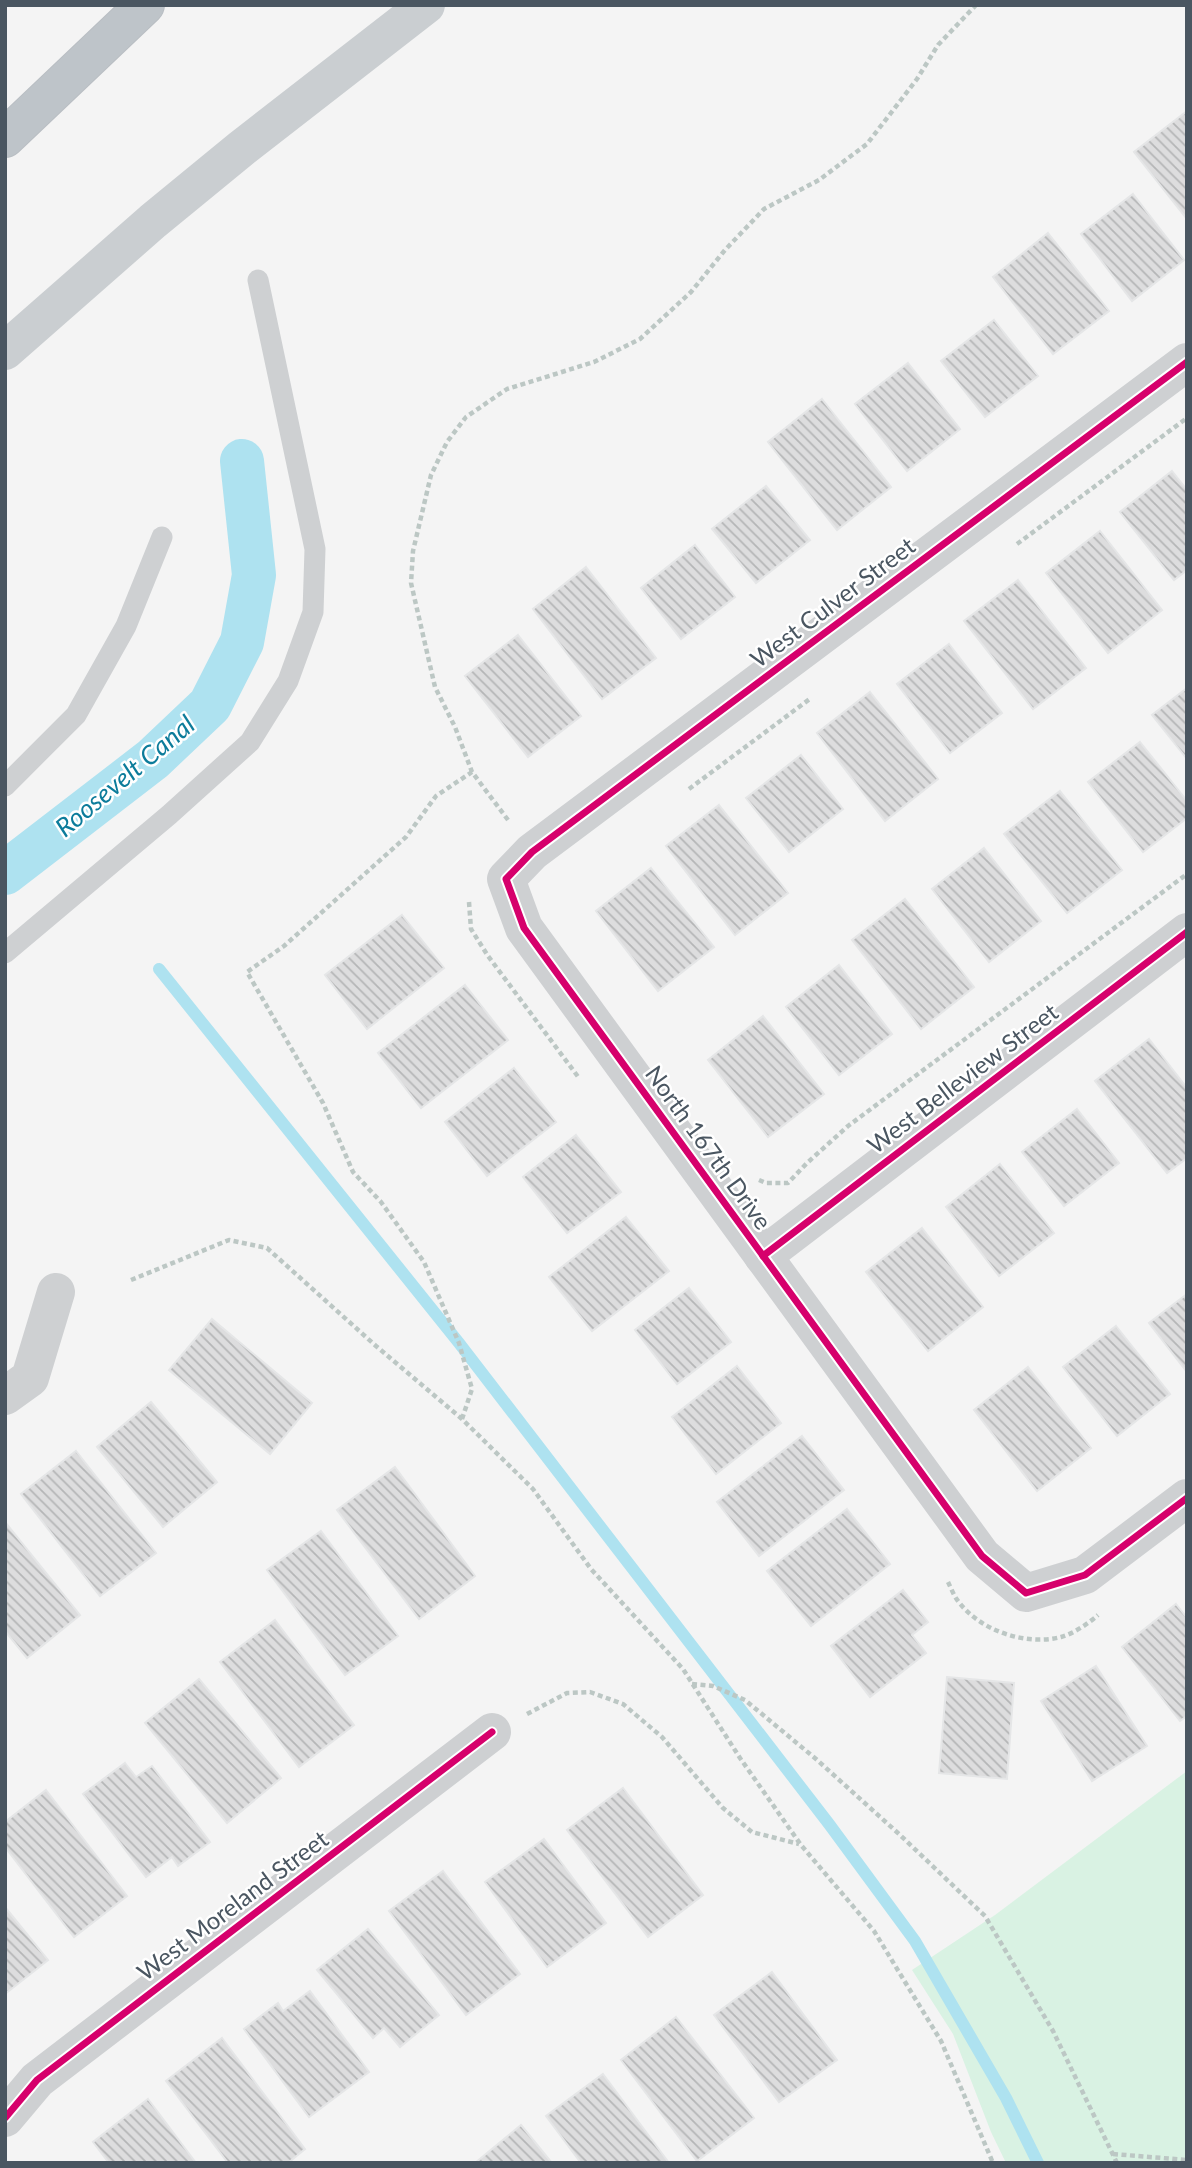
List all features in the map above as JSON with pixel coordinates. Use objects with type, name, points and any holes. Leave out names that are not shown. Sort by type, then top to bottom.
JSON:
[{"type":"highway","points":[[5,138],[145,5]]},
{"type":"main road","points":[[5,351],[153,221],[426,5]]},
{"type":"street","name":"West Culver Street","points":[[506,879],[532,852],[1187,362]]},
{"type":"street","name":"North 167th Drive","points":[[506,879],[524,928],[982,1556],[1026,1593],[1086,1575],[1187,1499]]},
{"type":"street","name":"West Belleview Street","points":[[763,1256],[1187,932]]},
{"type":"street","points":[[5,1396],[30,1378],[56,1292]]},
{"type":"street","name":"West Moreland Street","points":[[5,2118],[37,2080],[492,1732]]},
{"type":"lane","points":[[5,953],[169,815],[250,742],[288,681],[313,612],[315,549],[258,280]]},
{"type":"lane","points":[[5,786],[76,715],[126,626],[162,537]]},
{"type":"path","points":[[509,819],[472,772],[455,727],[435,687],[411,583],[412,551],[431,475],[447,442],[466,417],[507,389],[594,362],[640,339],[691,292],[725,250],[764,209],[819,180],[867,144],[917,79],[938,45],[976,5]]},
{"type":"path","points":[[462,1419],[472,1390],[459,1343],[424,1262],[381,1202],[354,1172],[323,1103],[247,972],[284,946],[406,837],[436,796],[472,772]]},
{"type":"path","points":[[756,1179],[766,1183],[788,1183],[848,1126],[1187,874]]},
{"type":"path","points":[[131,1280],[229,1240],[267,1248],[462,1419],[533,1489],[591,1569],[683,1669],[740,1758],[801,1845],[874,1931],[941,2041],[993,2163]]},
{"type":"path","points":[[692,1684],[713,1686],[745,1700],[816,1759],[985,1916],[1053,2031],[1117,2163]]},
{"type":"path","points":[[492,1732],[566,1693],[590,1692],[623,1704],[662,1737],[723,1808],[752,1832],[801,1845]]},
{"type":"path","points":[[1113,2154],[1187,2160]]},
{"type":"green space","points":[[1187,1771],[1187,2163],[1006,2163],[953,2034],[912,1970],[995,1915]]},
{"type":"building","points":[[1187,111],[1187,219],[1134,152]]},
{"type":"building","points":[[1133,194],[1184,260],[1132,301],[1081,234]]},
{"type":"building","points":[[1048,233],[1109,311],[1053,354],[993,277]]},
{"type":"building","points":[[994,320],[1038,376],[985,417],[941,361]]},
{"type":"building","points":[[908,363],[960,429],[907,471],[855,404]]},
{"type":"building","points":[[822,399],[891,487],[837,530],[768,442]]},
{"type":"building","points":[[1172,471],[1187,490],[1187,570],[1174,580],[1120,512]]},
{"type":"building","points":[[766,486],[810,540],[756,583],[712,529]]},
{"type":"building","points":[[1100,531],[1162,610],[1108,653],[1046,573]]},
{"type":"building","points":[[695,545],[735,597],[681,639],[641,588]]},
{"type":"building","points":[[586,567],[656,658],[602,699],[533,609]]},
{"type":"building","points":[[1018,580],[1086,668],[1033,709],[964,621]]},
{"type":"building","points":[[518,635],[581,716],[528,757],[465,676]]},
{"type":"building","points":[[949,644],[1002,713],[950,753],[897,684]]},
{"type":"building","points":[[1187,688],[1187,759],[1152,715]]},
{"type":"building","points":[[870,692],[938,779],[885,821],[817,733]]},
{"type":"building","points":[[1140,742],[1187,801],[1187,818],[1143,852],[1088,782]]},
{"type":"building","points":[[801,755],[843,809],[789,852],[746,798]]},
{"type":"building","points":[[1060,791],[1122,870],[1067,913],[1004,834]]},
{"type":"building","points":[[719,805],[788,893],[735,935],[666,846]]},
{"type":"building","points":[[984,848],[1041,921],[989,962],[932,889]]},
{"type":"building","points":[[651,868],[714,947],[658,991],[596,911]]},
{"type":"building","points":[[905,899],[974,987],[921,1029],[852,940]]},
{"type":"building","points":[[402,915],[444,968],[367,1029],[325,975]]},
{"type":"building","points":[[839,965],[892,1034],[839,1075],[786,1007]]},
{"type":"building","points":[[465,985],[508,1040],[421,1108],[378,1053]]},
{"type":"building","points":[[763,1016],[824,1094],[768,1137],[708,1060]]},
{"type":"building","points":[[1149,1039],[1187,1088],[1187,1158],[1167,1173],[1095,1081]]},
{"type":"building","points":[[514,1068],[556,1122],[487,1176],[445,1122]]},
{"type":"building","points":[[1077,1109],[1119,1163],[1064,1206],[1022,1152]]},
{"type":"building","points":[[576,1135],[621,1192],[567,1233],[523,1177]]},
{"type":"building","points":[[1000,1164],[1054,1233],[999,1276],[946,1207]]},
{"type":"building","points":[[626,1217],[669,1271],[592,1331],[549,1277]]},
{"type":"building","points":[[922,1228],[983,1307],[928,1351],[866,1272]]},
{"type":"building","points":[[689,1288],[731,1342],[677,1384],[635,1330]]},
{"type":"building","points":[[1187,1294],[1187,1372],[1149,1323]]},
{"type":"building","points":[[212,1319],[312,1403],[270,1454],[169,1370]]},
{"type":"building","points":[[1116,1326],[1170,1394],[1117,1436],[1063,1367]]},
{"type":"building","points":[[737,1366],[781,1423],[716,1474],[672,1417]]},
{"type":"building","points":[[1028,1367],[1091,1448],[1037,1491],[974,1410]]},
{"type":"building","points":[[151,1402],[217,1482],[163,1527],[97,1447]]},
{"type":"building","points":[[802,1436],[844,1490],[759,1556],[717,1502]]},
{"type":"building","points":[[76,1451],[156,1553],[100,1596],[21,1494]]},
{"type":"building","points":[[395,1467],[475,1576],[419,1619],[337,1510]]},
{"type":"building","points":[[847,1509],[890,1564],[811,1626],[767,1571]]},
{"type":"building","points":[[5,1522],[80,1615],[27,1658],[5,1631]]},
{"type":"building","points":[[321,1531],[398,1636],[345,1675],[267,1570]]},
{"type":"building","points":[[903,1590],[928,1622],[912,1635],[926,1653],[870,1697],[831,1646]]},
{"type":"building","points":[[1176,1604],[1187,1618],[1187,1716],[1180,1721],[1122,1647]]},
{"type":"building","points":[[275,1620],[354,1725],[299,1767],[220,1662]]},
{"type":"building","points":[[1096,1666],[1147,1746],[1092,1781],[1041,1701]]},
{"type":"building","points":[[947,1677],[1014,1683],[1007,1779],[939,1773]]},
{"type":"building","points":[[199,1679],[281,1778],[227,1823],[145,1723]]},
{"type":"building","points":[[125,1763],[136,1777],[152,1766],[210,1842],[178,1866],[172,1857],[146,1877],[83,1794]]},
{"type":"building","points":[[623,1788],[703,1895],[648,1937],[567,1830]]},
{"type":"building","points":[[46,1790],[127,1896],[74,1937],[5,1847],[5,1822]]},
{"type":"building","points":[[544,1839],[606,1923],[547,1967],[485,1882]]},
{"type":"building","points":[[443,1871],[520,1974],[466,2015],[389,1911]]},
{"type":"building","points":[[5,1907],[48,1960],[5,1994]]},
{"type":"building","points":[[368,1929],[439,2015],[400,2047],[384,2028],[373,2038],[317,1970]]},
{"type":"building","points":[[772,1972],[837,2060],[779,2102],[714,2015]]},
{"type":"building","points":[[310,1991],[369,2072],[309,2117],[244,2029],[278,2003],[283,2011]]},
{"type":"building","points":[[676,2017],[754,2118],[697,2161],[621,2060]]},
{"type":"building","points":[[222,2038],[305,2149],[288,2163],[228,2163],[166,2081]]},
{"type":"building","points":[[603,2074],[669,2163],[581,2163],[546,2116]]},
{"type":"building","points":[[148,2099],[196,2163],[109,2163],[93,2142]]},
{"type":"building","points":[[521,2125],[552,2163],[475,2163]]},
{"type":"waterway","name":"Roosevelt Canal","points":[[5,873],[153,759],[210,705],[242,642],[254,575],[242,461]]},
{"type":"waterway","points":[[159,969],[459,1343],[829,1824],[915,1941],[1006,2098],[1038,2163]]},
{"type":"cycle path","points":[[1187,362],[532,852],[506,879],[524,928],[982,1556],[1026,1593],[1085,1575],[1187,1498]]},
{"type":"cycle path","points":[[763,1256],[1187,932]]},
{"type":"cycle path","points":[[5,2118],[37,2080],[492,1732]]}]
